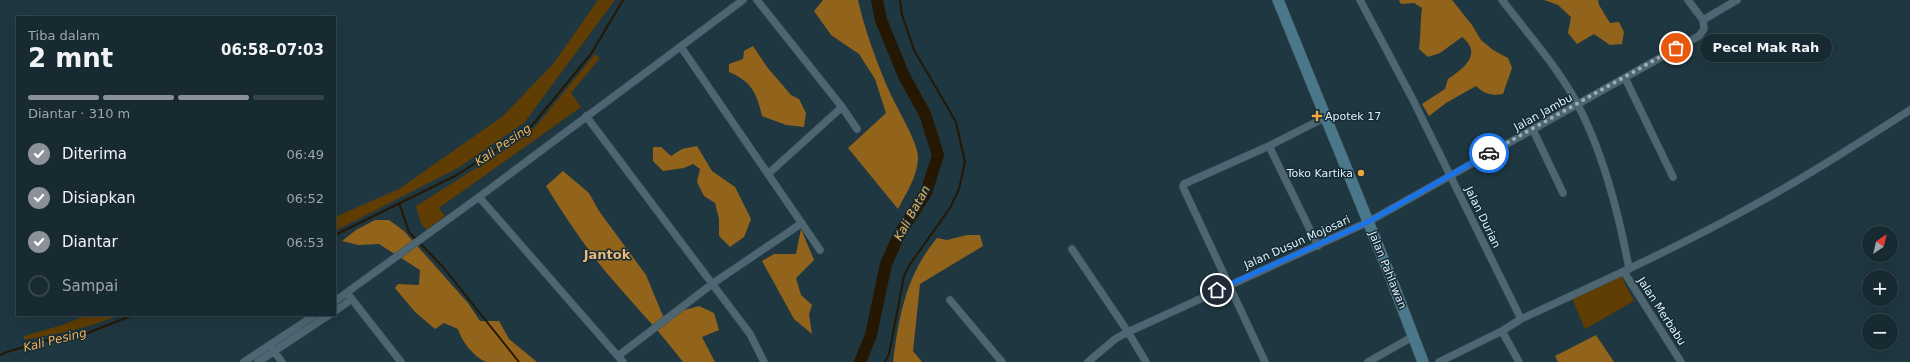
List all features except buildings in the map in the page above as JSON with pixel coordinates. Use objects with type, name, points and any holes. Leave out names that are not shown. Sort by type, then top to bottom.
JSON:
[{"type":"main road","name":"Jalan Pahlawan","points":[[1278,0],[1414,336],[1423,362]]},
{"type":"street","points":[[336,300],[479,197],[743,0]]},
{"type":"street","points":[[757,0],[857,128]]},
{"type":"street","name":"Jalan Durian","points":[[1360,0],[1521,319]]},
{"type":"street","points":[[1502,0],[1562,79],[1578,105],[1600,157],[1619,222],[1627,271]]},
{"type":"street","points":[[1688,0],[1703,20],[1737,0]]},
{"type":"street","name":"Jalan Jambu","points":[[1368,222],[1699,36],[1704,29],[1703,20]]},
{"type":"street","points":[[681,47],[820,250]]},
{"type":"street","points":[[1625,78],[1673,177]]},
{"type":"street","points":[[768,174],[842,107]]},
{"type":"street","points":[[1439,362],[1502,331],[1521,319],[1627,271],[1748,209],[1844,152],[1910,110]]},
{"type":"street","points":[[586,116],[750,334],[764,362]]},
{"type":"street","points":[[1265,362],[1230,284],[1183,187],[1184,184],[1269,146],[1326,117]]},
{"type":"street","points":[[1533,130],[1563,193]]},
{"type":"street","points":[[1269,146],[1318,246]]},
{"type":"street","points":[[479,197],[623,362]]},
{"type":"street","name":"Jalan Dusun Mojosari","points":[[1088,362],[1110,343],[1128,332],[1368,222]]},
{"type":"street","points":[[618,356],[712,284],[802,223]]},
{"type":"street","points":[[1072,249],[1128,332],[1146,362]]},
{"type":"street","name":"Jalan Merbabu","points":[[1627,271],[1681,362]]},
{"type":"street","points":[[347,293],[401,362]]},
{"type":"street","points":[[336,310],[352,299]]},
{"type":"street","points":[[950,300],[1002,362]]},
{"type":"street","points":[[258,362],[272,348],[314,316]]},
{"type":"street","points":[[244,362],[272,348],[327,316]]},
{"type":"street","points":[[1502,331],[1519,362]]},
{"type":"street","points":[[1368,362],[1414,336]]},
{"type":"street","points":[[272,348],[282,362]]},
{"type":"shaded area","points":[[598,0],[615,0],[524,123],[458,168],[336,230],[336,217],[399,189],[503,116],[553,64]]},
{"type":"shaded area","points":[[823,0],[858,0],[880,70],[915,143],[918,157],[916,171],[898,209],[848,148],[886,113],[875,79],[859,54],[831,35],[814,11]]},
{"type":"shaded area","points":[[1399,0],[1452,0],[1472,25],[1481,40],[1493,50],[1508,58],[1512,68],[1503,94],[1488,94],[1476,86],[1446,103],[1429,116],[1422,104],[1445,89],[1448,79],[1460,70],[1469,60],[1471,49],[1462,37],[1440,53],[1428,57],[1419,49],[1422,8],[1414,3],[1401,4]]},
{"type":"shaded area","points":[[1544,0],[1598,0],[1599,5],[1610,23],[1619,22],[1624,32],[1622,44],[1610,45],[1594,34],[1577,44],[1568,33],[1571,17],[1558,5]]},
{"type":"shaded area","points":[[753,46],[767,67],[791,95],[799,99],[806,113],[804,127],[786,125],[762,116],[758,101],[752,89],[743,79],[729,72],[729,64],[743,59],[744,51]]},
{"type":"shaded area","points":[[595,54],[600,58],[571,93],[581,107],[439,208],[445,216],[426,230],[421,223],[416,206],[516,143],[537,125]]},
{"type":"shaded area","points":[[697,146],[712,171],[735,187],[751,219],[744,237],[730,247],[719,236],[719,219],[715,203],[704,196],[697,182],[700,169],[693,164],[684,168],[663,171],[653,161],[653,147],[661,147],[671,156],[682,149]]},
{"type":"shaded area","points":[[563,171],[589,193],[599,211],[646,275],[663,316],[699,306],[714,313],[719,330],[702,337],[715,362],[683,362],[605,271],[574,229],[546,186]]},
{"type":"shaded area","points":[[375,220],[389,220],[404,231],[468,303],[480,321],[499,321],[509,339],[537,362],[486,362],[469,348],[462,339],[458,329],[444,323],[435,329],[415,312],[395,288],[398,284],[419,285],[420,270],[379,244],[358,245],[342,241],[356,230]]},
{"type":"shaded area","points":[[801,229],[814,260],[796,278],[801,295],[812,305],[809,314],[812,334],[794,319],[762,261],[774,254],[796,254]]},
{"type":"shaded area","points":[[967,235],[980,235],[983,246],[920,284],[913,351],[922,362],[893,362],[901,312],[911,281],[926,252],[937,238],[947,240]]},
{"type":"shaded area","points":[[1621,276],[1634,301],[1585,329],[1572,298]]},
{"type":"shaded area","points":[[85,316],[118,316],[85,327],[24,340],[24,336],[62,325]]},
{"type":"shaded area","points":[[1596,335],[1614,362],[1558,362],[1555,356]]},
{"type":"waterway","name":"Kali Pesing","points":[[336,235],[455,176],[529,129],[591,54],[623,0]]},
{"type":"waterway","name":"Kali Batan","points":[[860,362],[871,335],[886,264],[900,233],[926,193],[938,155],[925,114],[904,76],[881,20],[877,0]]},
{"type":"waterway","points":[[885,362],[889,354],[904,276],[910,264],[950,208],[959,189],[965,162],[956,122],[914,50],[902,15],[900,0]]},
{"type":"waterway","points":[[399,203],[409,232],[443,267],[519,362]]},
{"type":"waterway","name":"Kali Pesing","points":[[0,355],[44,341],[75,338],[130,316]]},
{"type":"way so far","points":[[1489,153],[1544,124],[1676,48]]},
{"type":"place","name":"Pecel Mak Rah","points":[[1676,48]]},
{"type":"place","name":"Apotek 17","points":[[1317,116]]},
{"type":"place","name":"Toko Kartika","points":[[1361,173]]},
{"type":"district","name":"Jantok","points":[[607,254]]},
{"type":"route","points":[[1217,290],[1318,246],[1368,222],[1489,153]]}]
